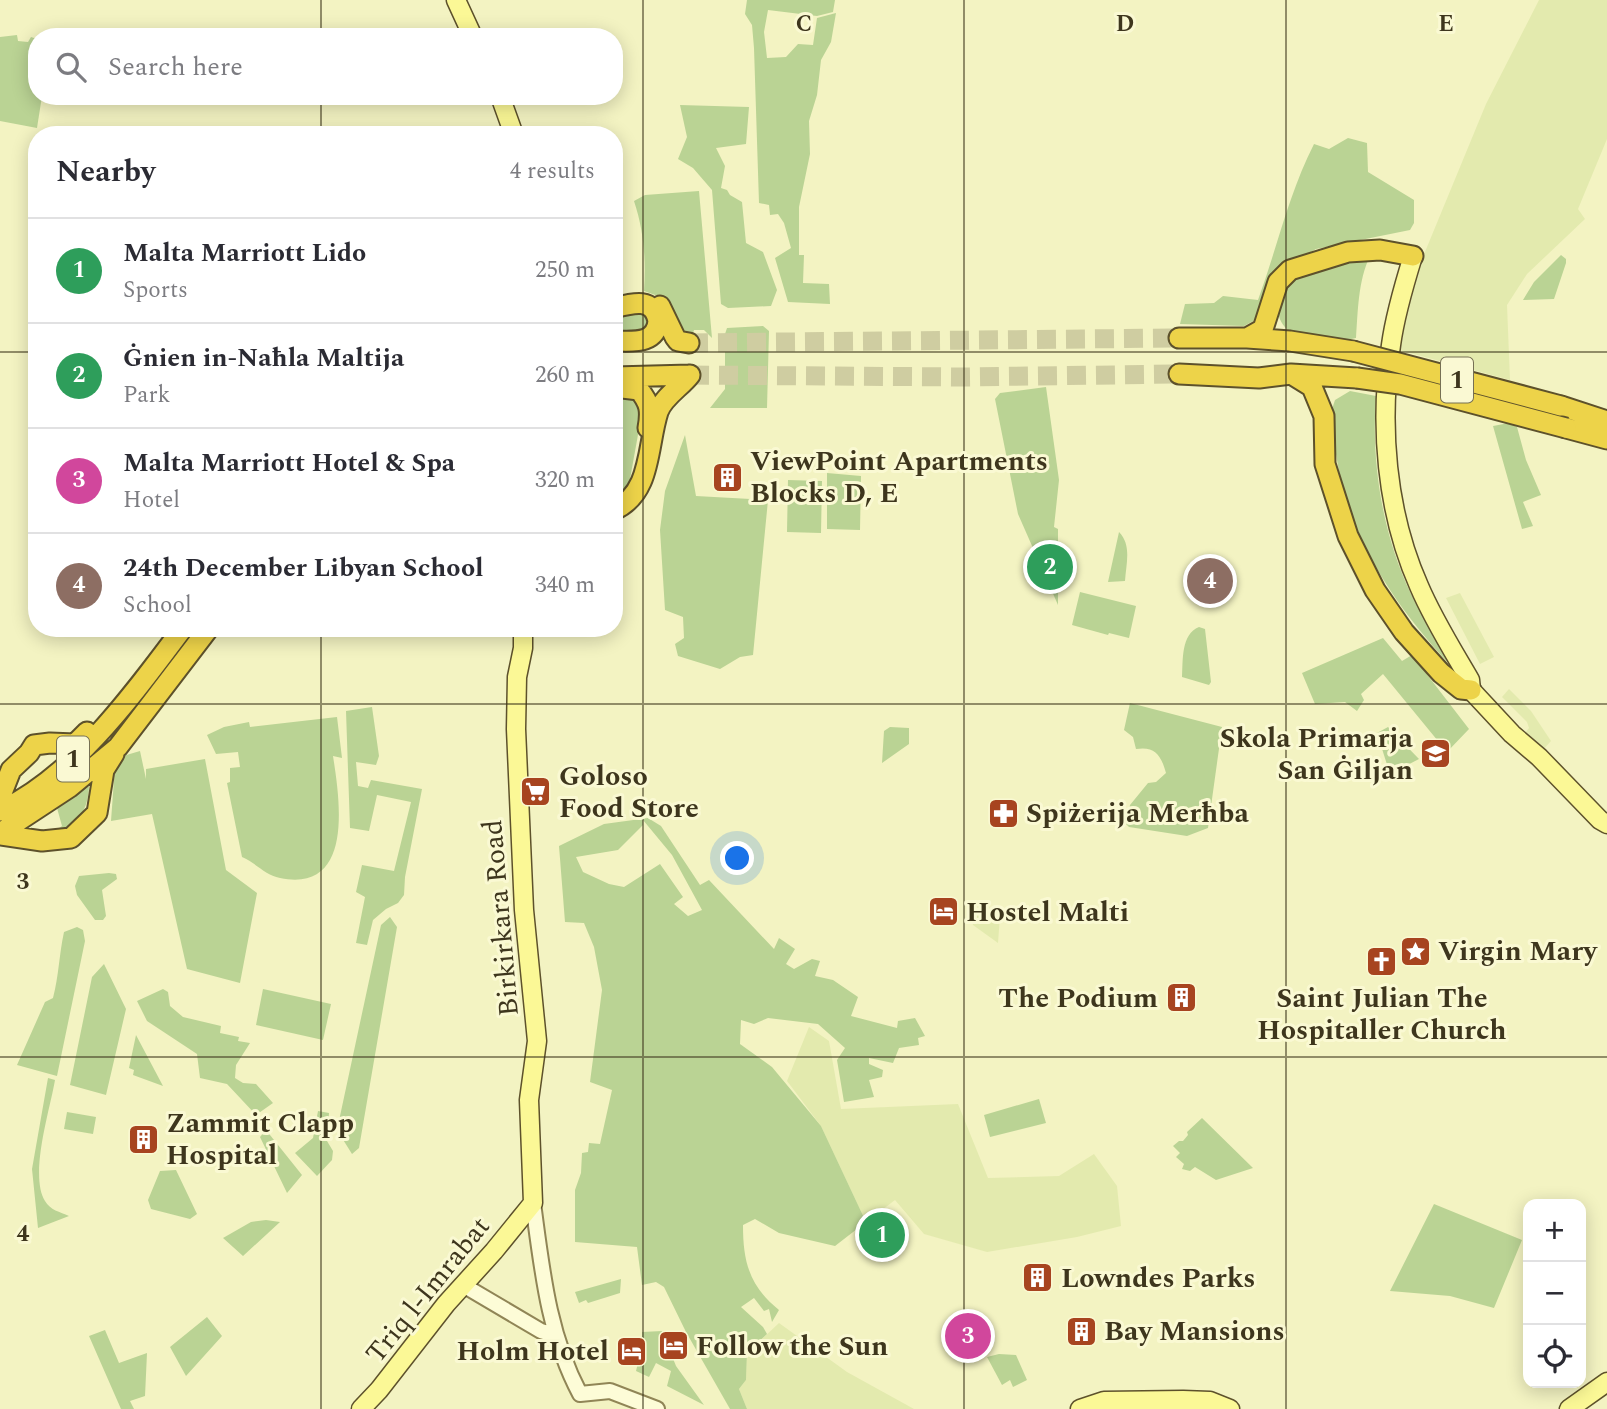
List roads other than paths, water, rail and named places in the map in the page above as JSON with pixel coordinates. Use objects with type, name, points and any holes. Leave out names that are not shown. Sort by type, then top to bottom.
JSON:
[{"type":"highway","points":[[1247,338],[1263,329],[1278,282],[1290,270],[1349,252],[1380,250],[1413,256]]},
{"type":"highway","points":[[623,298],[635,296],[652,299],[659,305],[678,341],[689,343],[623,348]]},
{"type":"highway","points":[[1274,299],[1275,325],[1290,341]]},
{"type":"highway","points":[[623,306],[644,303],[655,311],[658,324],[654,333],[646,340],[623,341]]},
{"type":"highway","name":"1","points":[[1179,338],[1290,341],[1353,351],[1561,406],[1607,421]]},
{"type":"highway","name":"1","points":[[1178,374],[1259,378],[1291,374],[1400,384],[1607,439]]},
{"type":"highway","points":[[1291,374],[1312,387],[1324,416],[1325,464],[1349,536],[1375,590],[1404,632],[1441,673],[1461,689],[1471,690]]},
{"type":"highway","points":[[623,377],[690,375],[661,405],[642,481],[628,502],[623,505]]},
{"type":"highway","points":[[1324,416],[1334,392],[1357,379]]},
{"type":"highway","points":[[623,388],[639,390],[650,409],[638,478],[630,494],[623,498]]},
{"type":"highway","name":"1","points":[[0,811],[18,803],[61,772],[134,694],[176,637]]},
{"type":"highway","name":"1","points":[[0,834],[42,841],[71,838],[97,813],[104,770],[118,747],[202,637]]},
{"type":"highway","name":"1","points":[[0,798],[11,770],[34,745],[75,744],[118,701],[134,694]]},
{"type":"highway","name":"1","points":[[0,834],[70,787],[118,747]]},
{"type":"main road","points":[[456,0],[469,28]]},
{"type":"main road","points":[[504,105],[512,126]]},
{"type":"main road","points":[[1413,256],[1400,299],[1391,344],[1386,439],[1390,479],[1403,540],[1417,584],[1433,618],[1470,680],[1471,690],[1511,734],[1539,757],[1607,824]]},
{"type":"main road","name":"Birkirkara Road","points":[[523,637],[517,677],[516,729],[524,909],[537,1041],[529,1100],[533,1203]]},
{"type":"main road","name":"Triq l-Imrabat","points":[[361,1409],[533,1203]]},
{"type":"main road","points":[[1569,1409],[1607,1382]]},
{"type":"main road","points":[[1080,1409],[1104,1401],[1210,1401],[1228,1407]]},
{"type":"street","points":[[533,1203],[545,1292],[554,1335],[566,1368],[580,1394],[610,1391],[657,1409]]},
{"type":"street","points":[[463,1285],[541,1331],[554,1335]]},
{"type":"tunnel","points":[[689,343],[1179,338]]},
{"type":"tunnel","points":[[690,375],[964,377],[1179,374]]},
{"type":"place","name":"ViewPoint Apartments Blocks D, E","points":[[727,477]]},
{"type":"place","name":"Ġnien in-Naħla Maltija","points":[[1050,567]]},
{"type":"place","name":"24th December Libyan School","points":[[1210,581]]},
{"type":"place","name":"Skola Primarja San Ġiljan","points":[[1436,754]]},
{"type":"place","name":"Goloso Food Store","points":[[536,792]]},
{"type":"place","name":"Spiżerija Merħba","points":[[1003,813]]},
{"type":"place","name":"Hostel Malti","points":[[943,912]]},
{"type":"place","name":"Virgin Mary","points":[[1415,951]]},
{"type":"place","name":"Saint Julian The Hospitaller Church","points":[[1382,961]]},
{"type":"place","name":"The Podium","points":[[1181,998]]},
{"type":"place","name":"Zammit Clapp Hospital","points":[[143,1139]]},
{"type":"place","name":"Malta Marriott Lido","points":[[882,1235]]},
{"type":"place","name":"Lowndes Parks","points":[[1038,1278]]},
{"type":"place","name":"Bay Mansions","points":[[1081,1331]]},
{"type":"place","name":"Malta Marriott Hotel & Spa","points":[[968,1336]]},
{"type":"place","name":"Follow the Sun","points":[[673,1346]]},
{"type":"place","name":"Holm Hotel","points":[[632,1351]]}]
